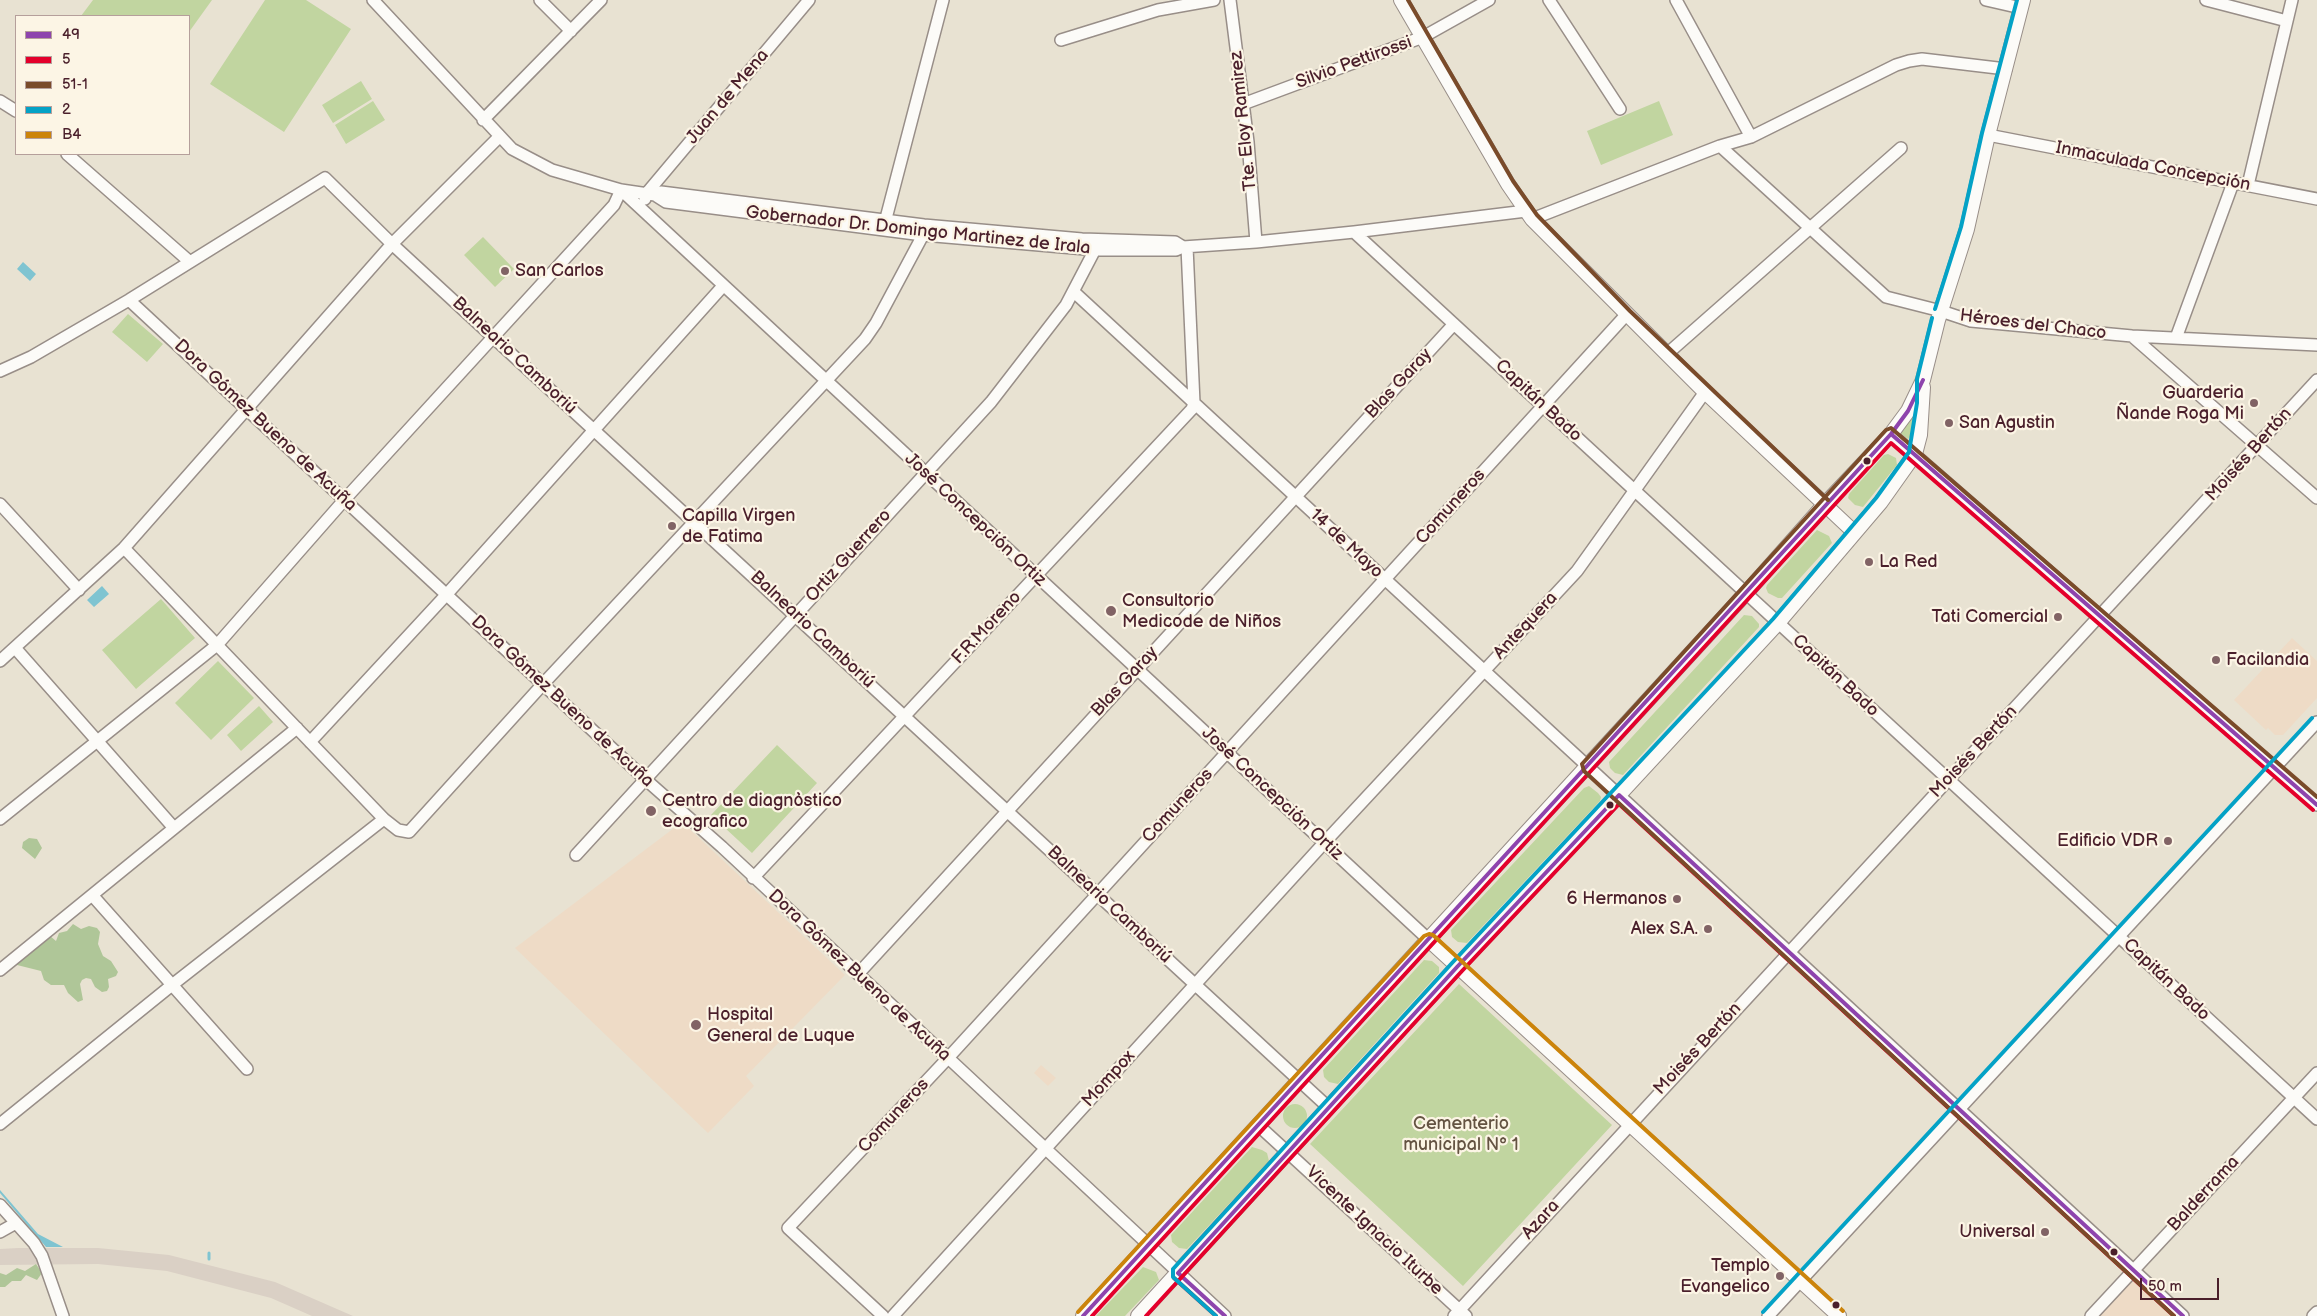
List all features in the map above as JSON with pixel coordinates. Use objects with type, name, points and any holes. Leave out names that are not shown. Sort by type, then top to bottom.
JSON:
[{"type":"main road","points":[[1401,0],[1508,184],[1529,215],[1626,315],[1854,532]]},
{"type":"main road","points":[[1083,1316],[1891,434],[1908,411],[1923,380],[1967,229],[1988,135],[2022,4]]},
{"type":"main road","points":[[1138,1316],[1457,966],[1778,623],[1881,502],[1915,454],[1923,403],[1923,380]]},
{"type":"main road","points":[[1429,940],[1839,1316]]},
{"type":"street","points":[[0,819],[217,645],[344,500],[492,336],[614,205],[621,190],[578,178],[533,162],[512,149],[373,0]]},
{"type":"street","points":[[540,0],[571,31]]},
{"type":"street","points":[[483,120],[601,0]]},
{"type":"street","name":"Juan de Mena","points":[[651,194],[809,0]]},
{"type":"street","points":[[885,225],[943,0]]},
{"type":"street","points":[[1061,40],[1158,10],[1214,0]]},
{"type":"street","name":"Tte. Eloy Ramirez","points":[[1230,0],[1243,104],[1256,242]]},
{"type":"street","name":"Silvio Pettirossi","points":[[1243,104],[1423,37],[1488,0]]},
{"type":"street","points":[[1549,0],[1620,109]]},
{"type":"street","points":[[1676,0],[1750,137]]},
{"type":"street","points":[[1986,0],[2022,4]]},
{"type":"street","points":[[2206,0],[2287,21]]},
{"type":"street","points":[[2248,186],[2292,0]]},
{"type":"street","name":"Gobernador Dr. Domingo Martinez de Irala","points":[[885,225],[923,235],[1098,245],[1176,242],[1185,247],[1256,242],[1529,215],[1750,137],[1896,65],[1909,61],[1922,59],[2006,69]]},
{"type":"street","points":[[0,100],[15,110]]},
{"type":"street","name":"Inmaculada Concepción","points":[[1988,135],[2317,199]]},
{"type":"street","points":[[8,655],[124,548],[392,244],[499,136]]},
{"type":"street","name":"Héroes del Chaco","points":[[1720,146],[1734,161],[1812,227],[1882,295],[1972,321],[2132,336],[2317,345]]},
{"type":"street","points":[[1667,354],[1901,148]]},
{"type":"street","points":[[0,371],[31,357],[190,262],[68,155]]},
{"type":"street","name":"Balneario Camboriú","points":[[190,262],[325,178],[392,244],[1328,1107]]},
{"type":"street","points":[[2176,338],[2233,183]]},
{"type":"street","name":"Gobernador Dr. Domingo Martinez de Irala","points":[[621,190],[651,194],[661,192],[885,225],[1098,245]]},
{"type":"street","name":"José Concepción Ortiz","points":[[621,190],[650,220],[1429,940]]},
{"type":"street","points":[[650,220],[644,206],[651,194]]},
{"type":"street","name":"Capitán Bado","points":[[1354,232],[2317,1119]]},
{"type":"street","points":[[124,548],[384,819],[402,832],[413,830],[543,684],[865,339],[876,324],[923,235]]},
{"type":"street","name":"Ortiz Guerrero","points":[[576,855],[991,402],[1074,292],[1098,245]]},
{"type":"street","points":[[1185,247],[1194,403]]},
{"type":"street","points":[[310,742],[723,286]]},
{"type":"street","name":"14 de Mayo","points":[[1074,292],[2183,1316]]},
{"type":"street","name":"Dora Gómez Bueno de Acuña","points":[[129,300],[645,780],[722,847],[753,878],[1225,1316]]},
{"type":"street","name":"Comuneros","points":[[883,1316],[788,1228],[948,1058],[1626,315]]},
{"type":"street","name":"Blas Garay","points":[[858,974],[1454,324]]},
{"type":"street","points":[[2132,336],[2317,498]]},
{"type":"street","name":"Moisés Bertón","points":[[1629,1124],[2317,380]]},
{"type":"street","name":"Antequera","points":[[1324,843],[1577,571],[1705,392]]},
{"type":"street","name":"F.R.Moreno","points":[[753,878],[1192,409],[1194,403]]},
{"type":"street","points":[[1891,434],[2276,766],[2317,805]]},
{"type":"street","points":[[0,504],[79,590]]},
{"type":"street","points":[[0,645],[8,655],[97,740],[174,828]]},
{"type":"street","points":[[1768,1316],[2317,722]]},
{"type":"street","points":[[0,970],[296,728]]},
{"type":"street","points":[[0,1124],[172,985],[384,819]]},
{"type":"street","name":"Mompox","points":[[893,1316],[1324,843]]},
{"type":"street","points":[[92,895],[247,1069]]},
{"type":"street","name":"Balderrama","points":[[2091,1316],[2317,1073]]},
{"type":"street","name":"Azara","points":[[1460,1314],[1629,1124]]},
{"type":"street","name":"Vicente Ignacio Iturbe","points":[[1259,1126],[1460,1314]]},
{"type":"street","points":[[0,1205],[42,1256],[63,1316]]},
{"type":"street","points":[[0,1232],[16,1223]]},
{"type":"street","points":[[2313,1316],[2317,1312]]},
{"type":"shaded area","points":[[2292,638],[2317,661],[2317,698],[2283,735],[2275,735],[2268,728],[2266,730],[2234,700]]},
{"type":"shaded area","name":"Hospital General de Luque","points":[[682,822],[845,975],[746,1076],[754,1086],[708,1133],[515,948]]},
{"type":"shaded area","points":[[1041,1065],[1056,1078],[1048,1086],[1034,1073]]},
{"type":"shaded area","points":[[98,1248],[169,1255],[275,1282],[353,1316],[312,1316],[271,1298],[167,1271],[98,1264],[0,1265],[0,1249]]},
{"type":"shaded area","points":[[2132,1281],[2137,1282],[2174,1316],[2098,1316]]},
{"type":"green space","points":[[93,0],[212,0],[190,31],[190,15],[82,15]]},
{"type":"green space","points":[[265,0],[306,0],[351,29],[284,132],[210,84]]},
{"type":"green space","points":[[361,81],[372,99],[333,123],[322,105]]},
{"type":"green space","points":[[373,101],[385,120],[346,144],[335,125]]},
{"type":"green space","points":[[1659,101],[1673,135],[1601,165],[1587,131]]},
{"type":"green space","points":[[483,237],[514,269],[495,287],[464,255]]},
{"type":"green space","points":[[128,314],[163,344],[147,362],[112,332]]},
{"type":"green space","points":[[1913,410],[1916,412],[1911,436],[1908,439],[1900,433]]},
{"type":"green space","points":[[1888,454],[1896,458],[1897,465],[1863,507],[1855,505],[1848,498],[1849,494],[1884,455]]},
{"type":"green space","points":[[1817,530],[1829,536],[1832,543],[1782,598],[1768,593],[1767,585]]},
{"type":"green space","points":[[161,599],[195,638],[136,689],[102,650]]},
{"type":"green space","points":[[1744,615],[1752,616],[1759,624],[1759,627],[1623,775],[1615,773],[1610,768],[1609,762]]},
{"type":"green space","points":[[218,661],[254,698],[211,740],[175,703]]},
{"type":"green space","points":[[259,706],[273,722],[241,751],[227,735]]},
{"type":"green space","points":[[777,745],[817,783],[752,853],[711,815]]},
{"type":"green space","points":[[1589,786],[1601,797],[1600,801],[1467,943],[1458,942],[1452,937],[1451,930],[1584,788]]},
{"type":"green space","points":[[29,838],[37,839],[42,848],[35,859],[22,848],[23,842]]},
{"type":"green space","points":[[73,924],[81,929],[89,926],[97,928],[100,932],[98,944],[103,956],[111,961],[118,972],[116,976],[108,979],[109,987],[107,991],[102,992],[95,987],[91,979],[86,978],[82,980],[80,984],[83,1000],[78,1002],[68,993],[64,985],[51,985],[44,980],[41,971],[17,965],[16,962],[50,936],[56,941],[59,933],[67,931]]},
{"type":"green space","points":[[1424,960],[1432,961],[1439,967],[1439,973],[1338,1084],[1329,1082],[1324,1077],[1323,1070]]},
{"type":"green space","name":"Cementerio municipal Nº 1","points":[[1459,984],[1612,1125],[1463,1286],[1310,1144]]},
{"type":"green space","points":[[1295,1104],[1304,1107],[1307,1116],[1304,1125],[1295,1128],[1286,1125],[1283,1116],[1286,1107]]},
{"type":"green space","points":[[1252,1147],[1267,1153],[1269,1161],[1187,1249],[1179,1248],[1172,1242],[1171,1235]]},
{"type":"green space","points":[[36,1264],[42,1273],[37,1280],[26,1275],[21,1281],[12,1281],[5,1287],[0,1287],[0,1273],[6,1275],[17,1268],[25,1271]]},
{"type":"green space","points":[[1143,1267],[1156,1272],[1159,1280],[1125,1316],[1096,1316]]},
{"type":"water","points":[[23,262],[36,274],[30,281],[17,269]]},
{"type":"water","points":[[102,586],[109,594],[94,607],[87,600]]},
{"type":"water","points":[[0,1190],[38,1234],[63,1247],[46,1247],[0,1193]]},
{"type":"waterway","points":[[209,1253],[209,1259]]},
{"type":"transit line","name":"51-1","points":[[1408,0],[1513,181],[1537,215],[1630,311],[1828,500]]},
{"type":"transit line","name":"2","points":[[1935,309],[1961,227],[1982,133],[2017,0]]},
{"type":"transit line","name":"2","points":[[1216,1316],[1173,1277],[1173,1269],[1452,963],[1773,619],[1876,498],[1909,452],[1917,403],[1917,379],[1932,318]]},
{"type":"transit line","name":"49","points":[[1083,1316],[1891,434],[1908,411],[1923,380]]},
{"type":"transit line","name":"51-1","points":[[2174,1316],[1584,771],[1582,764],[1886,430],[1891,428],[2317,797]]},
{"type":"transit line","name":"49","points":[[1891,434],[2317,805]]},
{"type":"transit line","name":"5","points":[[1092,1316],[1891,443],[2313,810]]},
{"type":"transit line","name":"2","points":[[1763,1312],[2312,718]]},
{"type":"transit line","name":"49","points":[[1225,1316],[1178,1273],[1457,967],[1619,795],[2183,1316]]},
{"type":"transit line","name":"5","points":[[1146,1316],[1462,971],[1619,804],[2174,1316]]},
{"type":"transit line","name":"B4","points":[[1078,1312],[1424,936],[1429,934],[1433,935],[1843,1311]]},
{"type":"transit line","name":"5","points":[[1174,1278],[1216,1316]]},
{"type":"place","name":"San Carlos","points":[[505,271]]},
{"type":"place","name":"Guarderia Ñande Roga Mi","points":[[2254,403]]},
{"type":"place","name":"San Agustin","points":[[1949,423]]},
{"type":"place","name":"Capilla Virgen de Fatima","points":[[672,526]]},
{"type":"place","name":"La Red","points":[[1869,562]]},
{"type":"place","name":"Consultorio Medicode de Niños","points":[[1111,611]]},
{"type":"place","name":"Tati Comercial","points":[[2058,617]]},
{"type":"place","name":"Facilandia","points":[[2216,660]]},
{"type":"place","name":"Centro de diagnòstico ecografico","points":[[651,811]]},
{"type":"place","name":"Edificio VDR","points":[[2168,841]]},
{"type":"place","name":"6 Hermanos","points":[[1677,899]]},
{"type":"place","name":"Alex S.A.","points":[[1708,929]]},
{"type":"place","name":"Hospital General de Luque","points":[[696,1025]]},
{"type":"place","name":"Universal","points":[[2045,1232]]},
{"type":"place","name":"Templo Evangelico","points":[[1780,1276]]}]
